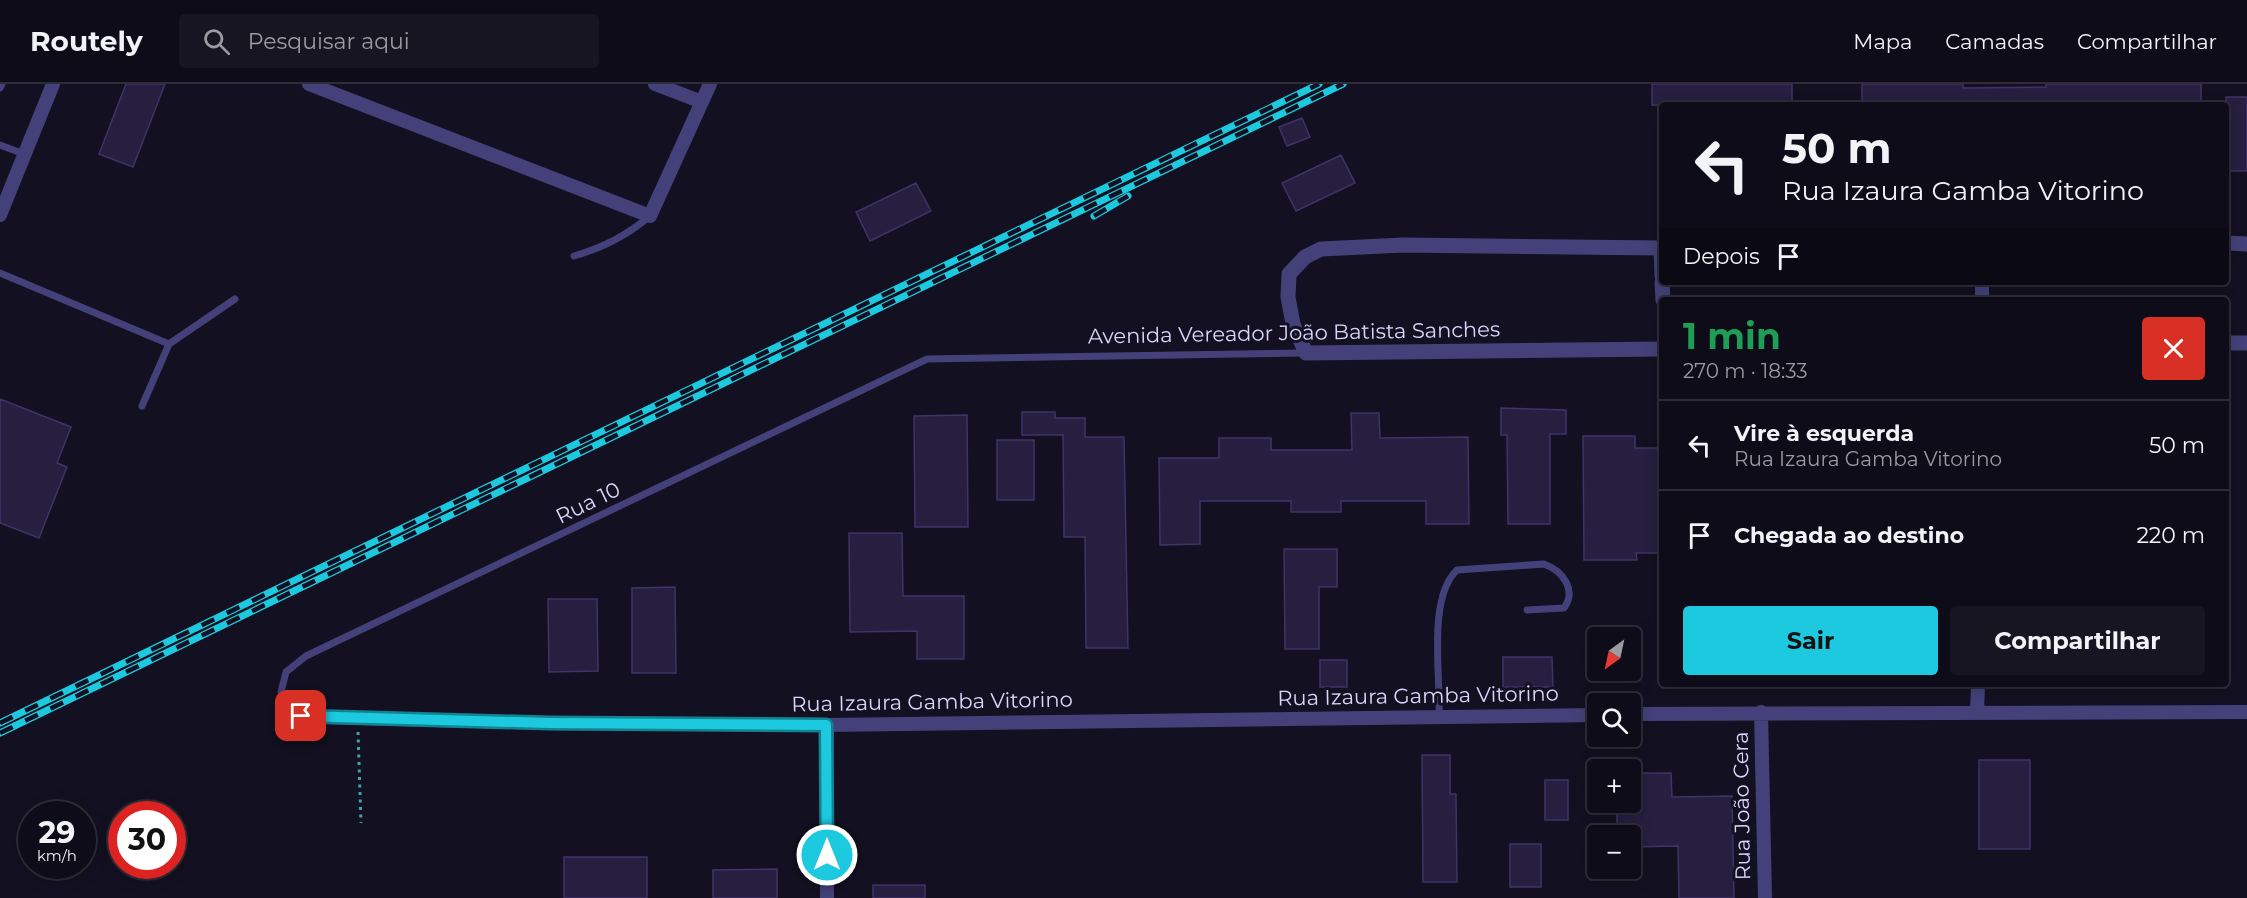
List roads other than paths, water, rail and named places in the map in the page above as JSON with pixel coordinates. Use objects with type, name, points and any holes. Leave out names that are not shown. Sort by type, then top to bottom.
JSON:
[{"type":"street","points":[[0,215],[53,84]]},
{"type":"street","points":[[309,84],[650,216],[710,84]]},
{"type":"street","points":[[655,84],[702,102]]},
{"type":"street","points":[[2229,243],[2247,244]]},
{"type":"street","points":[[1306,353],[1293,324],[1288,297],[1289,274],[1305,257],[1321,249],[1403,245],[1659,248]]},
{"type":"street","points":[[2229,344],[2247,344]]},
{"type":"street","name":"Avenida Vereador João Batista Sanches","points":[[1306,353],[1659,349]]},
{"type":"street","points":[[1977,713],[1978,687]]},
{"type":"street","name":"Rua João Cera","points":[[1761,712],[1765,898]]},
{"type":"street","points":[[1641,714],[2247,712]]},
{"type":"street","name":"Rua Izaura Gamba Vitorino","points":[[321,717],[549,723],[826,725],[1587,715]]},
{"type":"street","points":[[826,725],[827,898]]},
{"type":"lane","points":[[0,88],[2,84]]},
{"type":"lane","points":[[0,145],[24,154]]},
{"type":"lane","points":[[574,256],[606,246],[629,233],[650,216]]},
{"type":"lane","points":[[0,273],[169,344]]},
{"type":"lane","points":[[142,406],[169,344],[235,299]]},
{"type":"lane","name":"Avenida Vereador João Batista Sanches","points":[[927,359],[1306,353]]},
{"type":"lane","name":"Rua 10","points":[[281,692],[286,672],[306,656],[927,359]]},
{"type":"lane","points":[[1439,717],[1439,625],[1442,595],[1448,578],[1457,570],[1544,564],[1555,568],[1569,587],[1570,600],[1564,608],[1527,610]]},
{"type":"lane","name":"Rua Izaura Gamba Vitorino","points":[[281,692],[289,710],[301,716],[321,717]]},
{"type":"railway","points":[[0,723],[1319,84]]},
{"type":"railway","points":[[0,733],[1343,84]]},
{"type":"railway","points":[[1094,216],[1128,196]]}]
